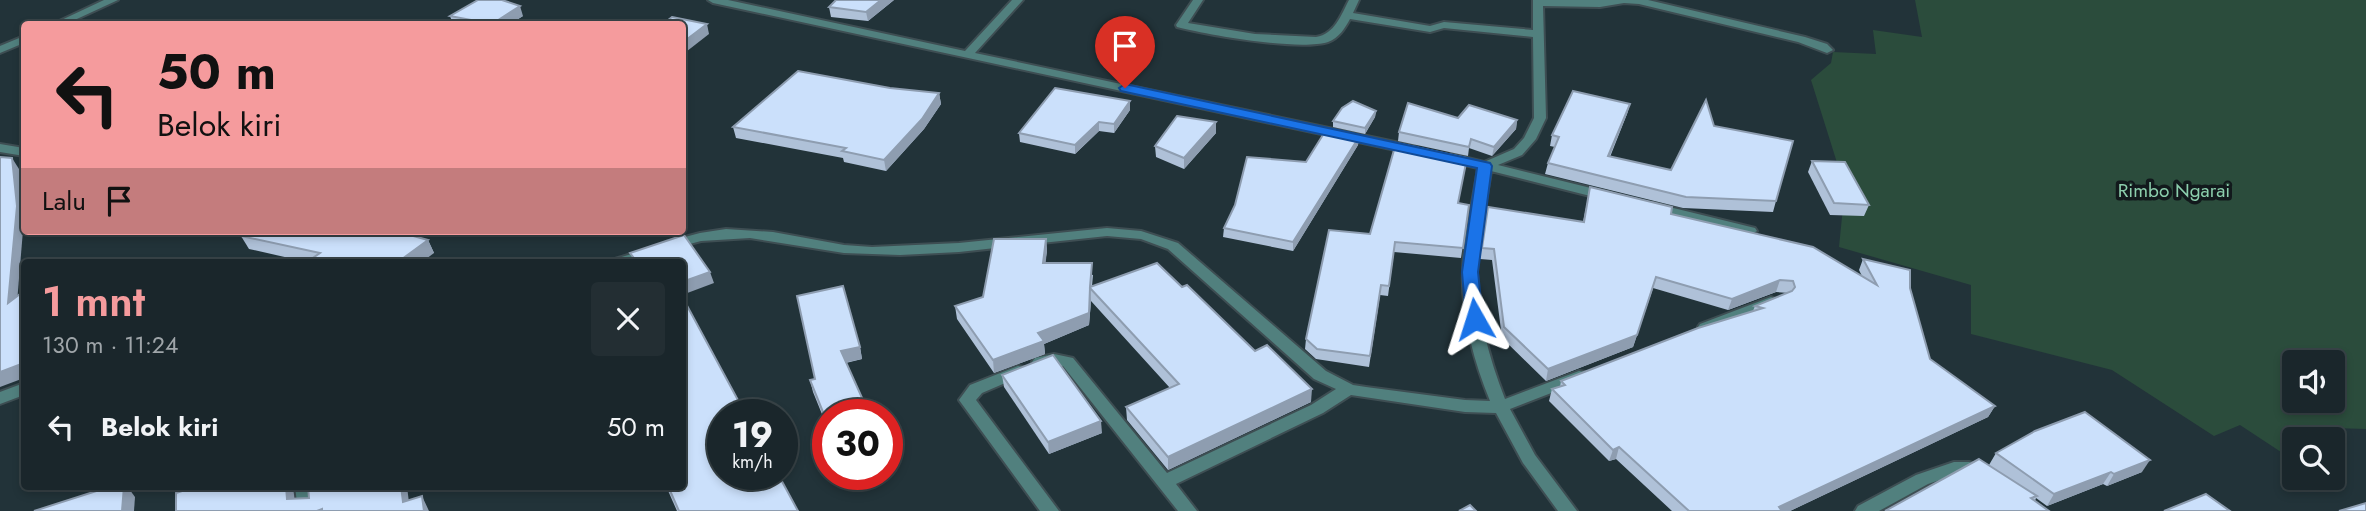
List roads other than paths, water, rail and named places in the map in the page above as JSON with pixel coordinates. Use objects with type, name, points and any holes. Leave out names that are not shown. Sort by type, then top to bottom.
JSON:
[{"type":"street","points":[[65,21],[113,0]]},
{"type":"street","points":[[713,0],[748,3],[968,54],[1432,154],[1617,198]]},
{"type":"street","points":[[968,54],[1018,0]]},
{"type":"street","points":[[1198,0],[1181,25],[1292,40],[1327,39],[1337,32],[1354,0]]},
{"type":"street","points":[[1485,166],[1518,152],[1530,139],[1540,118],[1538,1],[1600,4],[1632,0],[1801,39],[1823,46],[1827,50]]},
{"type":"street","points":[[1346,15],[1426,28],[1444,25],[1539,34]]},
{"type":"street","points":[[0,50],[21,40]]},
{"type":"street","points":[[0,148],[21,152]]},
{"type":"street","points":[[1485,166],[1470,272],[1477,329],[1500,407],[1519,446],[1568,511]]},
{"type":"street","points":[[1644,205],[1749,231]]},
{"type":"street","points":[[628,259],[699,234],[726,232],[758,233],[869,251],[905,251],[1132,232],[1154,237],[1173,246],[1320,375],[1349,389],[1465,406],[1500,407],[1590,372]]},
{"type":"street","points":[[1692,332],[1782,297]]},
{"type":"street","points":[[1050,511],[967,400],[976,389],[1047,360],[1068,362],[1188,511]]},
{"type":"street","points":[[1164,482],[1317,409],[1349,389]]},
{"type":"street","points":[[0,398],[21,390]]},
{"type":"street","points":[[1864,511],[1956,466],[1975,468],[1996,482]]},
{"type":"street","points":[[304,490],[307,511]]},
{"type":"park label","name":"Rimbo Ngarai","points":[[2174,190]]}]
